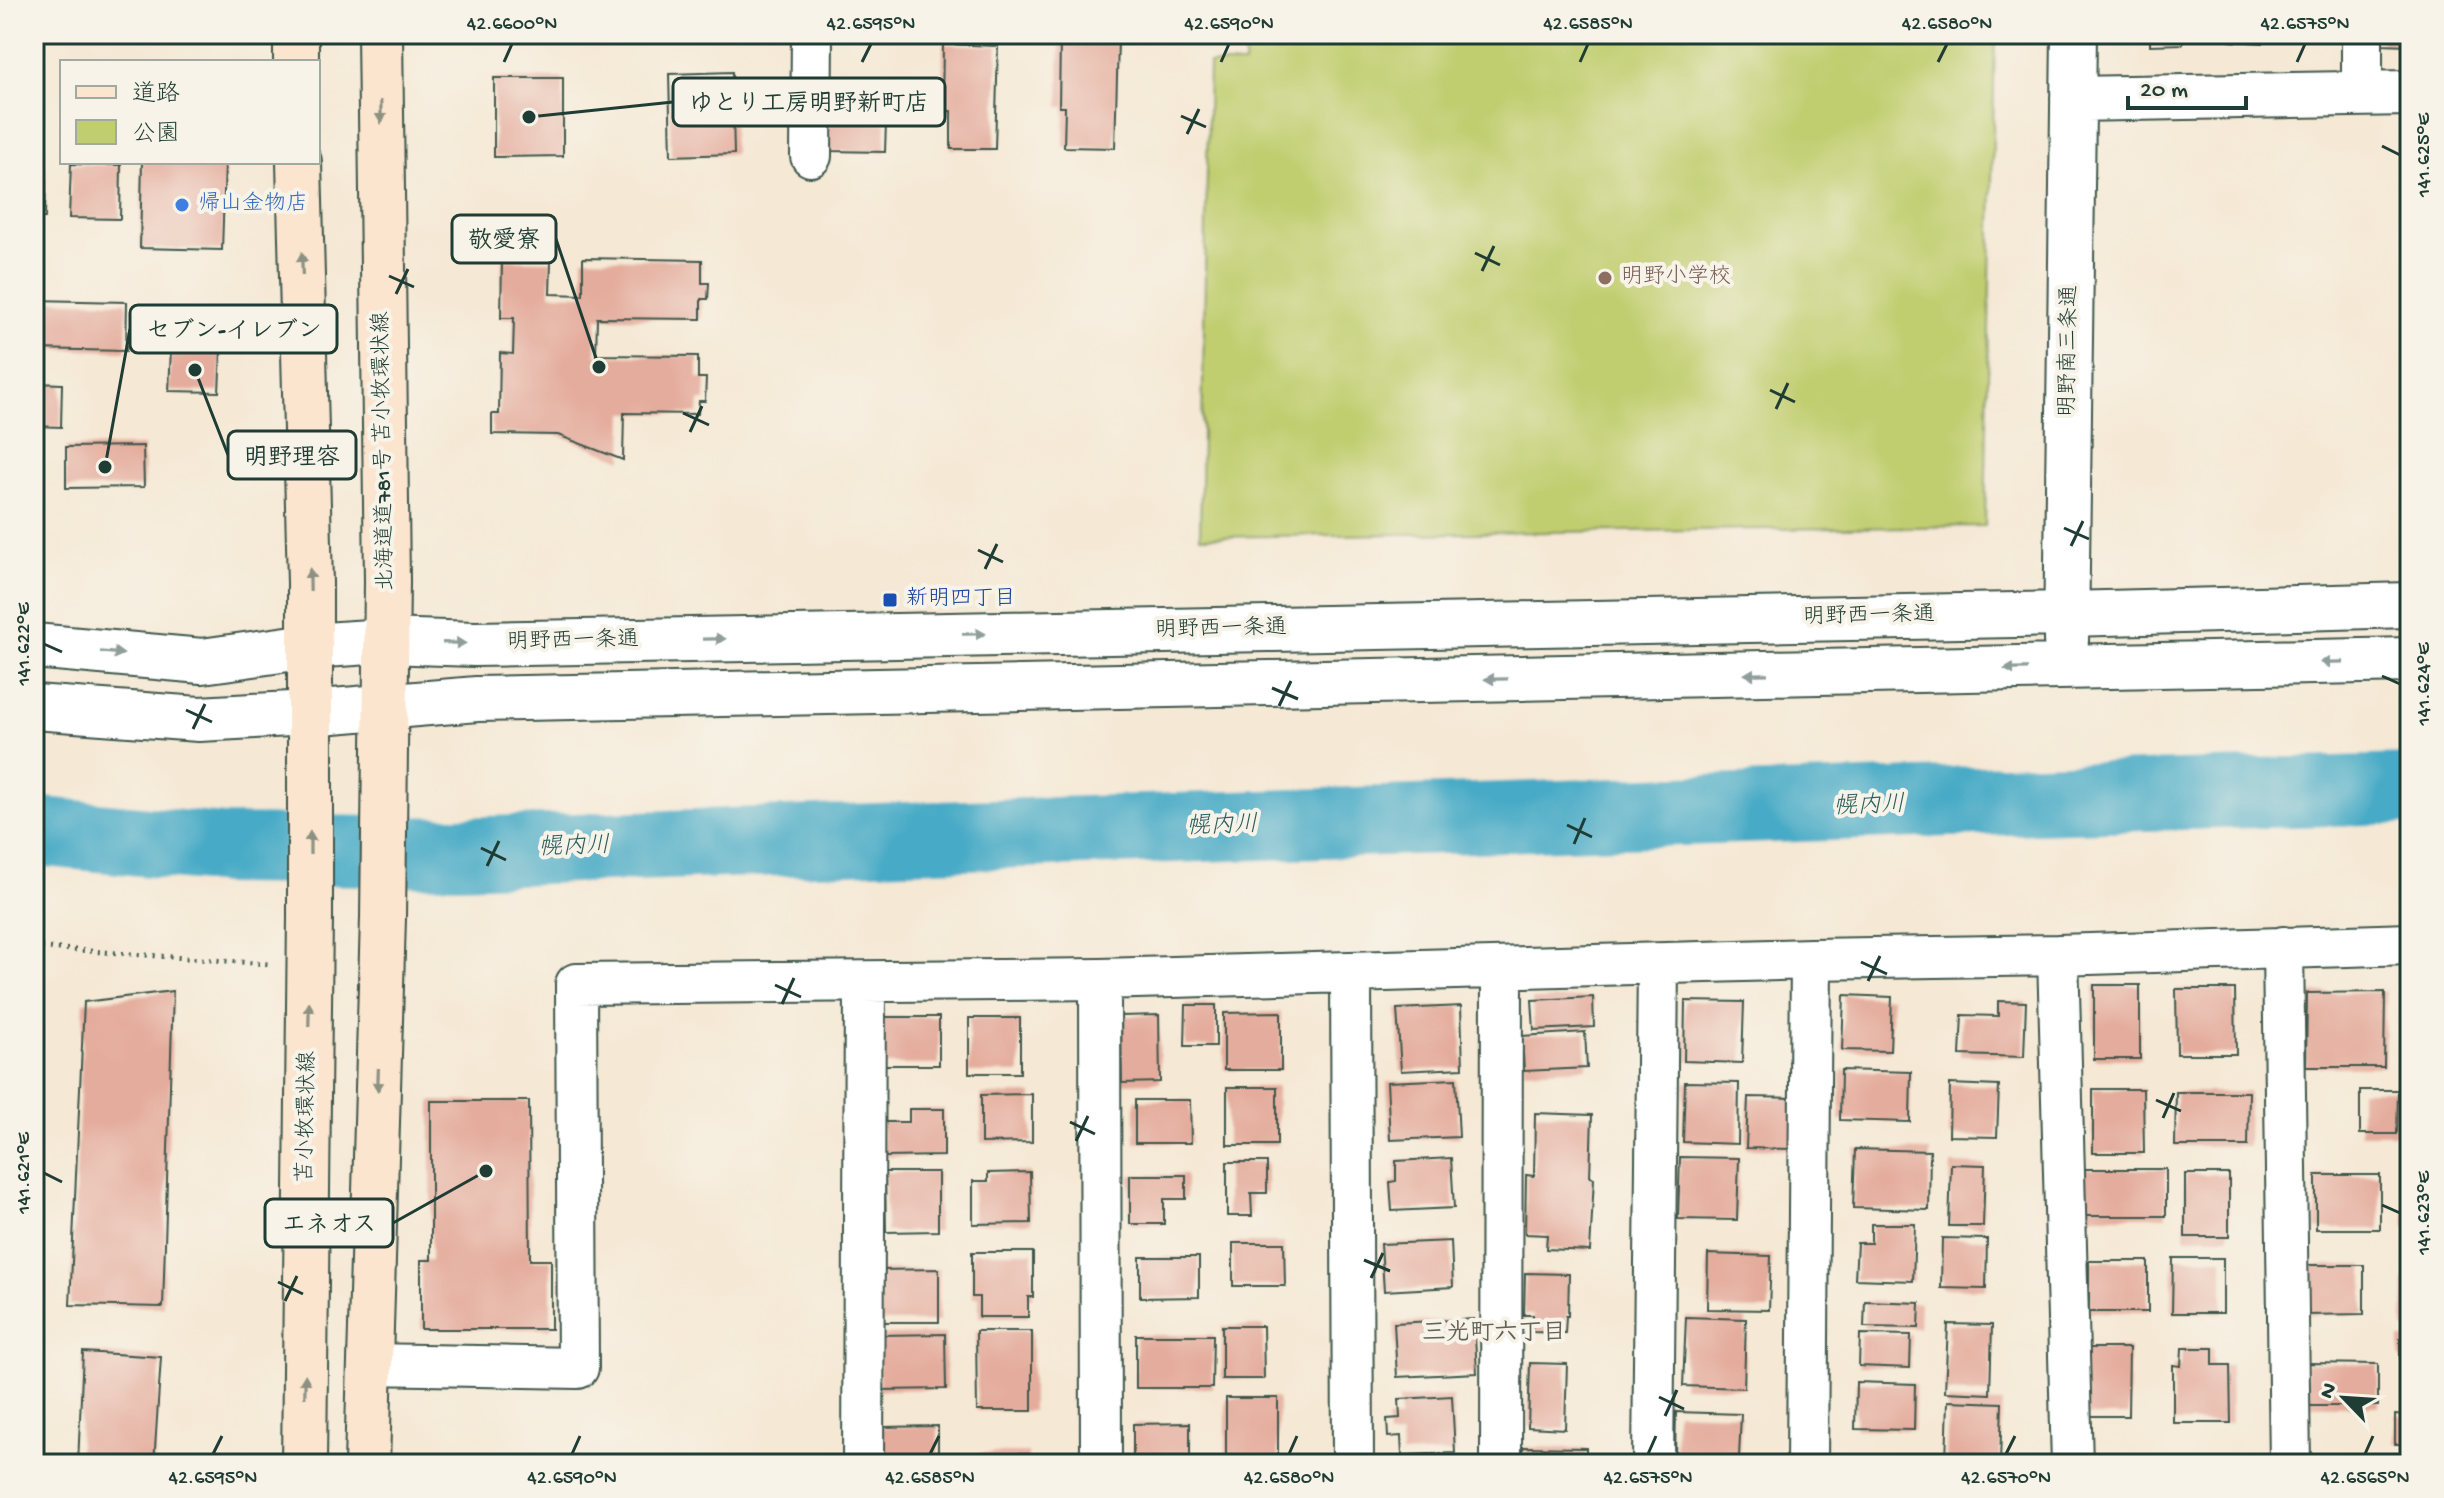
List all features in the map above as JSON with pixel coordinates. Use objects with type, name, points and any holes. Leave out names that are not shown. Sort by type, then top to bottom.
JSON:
[{"type":"main road","points":[[296,34],[296,60]]},
{"type":"main road","name":"北海道道781号 苫小牧環状線","points":[[369,1364],[383,918],[387,581],[380,34]]},
{"type":"main road","points":[[299,164],[310,583],[309,713]]},
{"type":"main road","name":"苫小牧環状線","points":[[304,1464],[309,713]]},
{"type":"main road","points":[[367,1464],[369,1364]]},
{"type":"street","points":[[811,156],[812,34]]},
{"type":"street","name":"明野南三条通","points":[[2066,668],[2074,34]]},
{"type":"street","points":[[2362,34],[2362,95]]},
{"type":"street","points":[[2073,99],[2410,93]]},
{"type":"street","name":"明野西一条通","points":[[34,646],[202,661],[309,646],[385,641],[475,644],[2410,605]]},
{"type":"street","points":[[34,707],[199,719],[477,699],[2410,660]]},
{"type":"street","points":[[369,1364],[578,1368],[576,984],[1100,979],[2410,944]]},
{"type":"street","points":[[2283,947],[2290,1464]]},
{"type":"street","points":[[2058,955],[2072,1464]]},
{"type":"street","points":[[1807,1464],[1811,959]]},
{"type":"street","points":[[1653,1464],[1658,964]]},
{"type":"street","points":[[1501,1464],[1502,968]]},
{"type":"street","points":[[1351,972],[1353,1464]]},
{"type":"street","points":[[1100,979],[1101,1464]]},
{"type":"street","points":[[863,1464],[865,983]]},
{"type":"path","points":[[34,947],[269,964]]},
{"type":"green space","name":"明野小学校","points":[[1245,34],[1995,34],[1985,526],[1200,537],[1209,64],[1244,64]]},
{"type":"building","points":[[2150,34],[2183,34],[2183,44],[2150,45]]},
{"type":"building","points":[[2231,34],[2264,34],[2263,43],[2230,41]]},
{"type":"building","points":[[2382,34],[2409,34],[2409,45],[2381,44]]},
{"type":"building","points":[[1060,39],[1118,40],[1115,148],[1064,147],[1065,107],[1059,107]]},
{"type":"building","points":[[943,44],[998,46],[995,149],[951,149],[951,111],[942,111]]},
{"type":"building","points":[[732,72],[734,154],[671,156],[669,74]]},
{"type":"building","points":[[494,78],[563,78],[563,156],[494,157]]},
{"type":"building","points":[[829,121],[886,122],[885,152],[828,151]]},
{"type":"building","points":[[71,164],[121,165],[120,219],[69,218]]},
{"type":"building","name":"帰山金物店","points":[[142,164],[225,164],[222,250],[140,248]]},
{"type":"building","points":[[34,165],[46,166],[45,218],[34,218]]},
{"type":"building","points":[[583,258],[702,260],[702,283],[709,283],[708,299],[701,299],[701,319],[597,318],[596,355],[698,356],[698,378],[706,378],[705,401],[699,401],[698,414],[624,413],[623,460],[558,435],[492,434],[492,414],[499,414],[500,353],[513,354],[514,318],[501,318],[502,260],[551,261],[550,294],[583,295]]},
{"type":"building","points":[[34,300],[127,302],[126,351],[34,349]]},
{"type":"building","points":[[171,349],[221,350],[219,392],[169,391]]},
{"type":"building","points":[[34,383],[62,384],[61,427],[34,426]]},
{"type":"building","points":[[143,446],[144,487],[66,488],[66,447]]},
{"type":"building","points":[[2094,985],[2140,985],[2140,1059],[2094,1059]]},
{"type":"building","points":[[2176,989],[2235,989],[2236,1054],[2177,1054]]},
{"type":"building","points":[[173,991],[163,1307],[70,1305],[84,1002]]},
{"type":"building","points":[[2385,992],[2384,1067],[2306,1067],[2307,993]]},
{"type":"building","points":[[1844,995],[1892,997],[1890,1051],[1842,1050]]},
{"type":"building","points":[[1593,997],[1594,1027],[1534,1030],[1532,1000]]},
{"type":"building","points":[[1685,1001],[1744,1002],[1742,1063],[1684,1061]]},
{"type":"building","points":[[1998,1001],[2026,1002],[2024,1057],[1960,1055],[1962,1015],[1998,1016]]},
{"type":"building","points":[[1186,1005],[1216,1005],[1216,1046],[1185,1046]]},
{"type":"building","points":[[1461,1006],[1463,1068],[1401,1071],[1397,1009]]},
{"type":"building","points":[[1281,1012],[1281,1070],[1224,1070],[1224,1013]]},
{"type":"building","points":[[1159,1015],[1160,1082],[1122,1083],[1121,1016]]},
{"type":"building","points":[[880,1017],[939,1017],[939,1065],[880,1065]]},
{"type":"building","points":[[969,1018],[1020,1018],[1020,1073],[969,1073]]},
{"type":"building","points":[[1585,1032],[1587,1068],[1524,1071],[1522,1036]]},
{"type":"building","points":[[2403,1062],[2410,1062],[2410,1084],[2404,1084]]},
{"type":"building","points":[[1841,1070],[1911,1072],[1910,1122],[1840,1120]]},
{"type":"building","points":[[1456,1079],[1459,1137],[1390,1140],[1387,1082]]},
{"type":"building","points":[[1685,1082],[1739,1083],[1738,1144],[1683,1142]]},
{"type":"building","points":[[1950,1084],[1999,1086],[1997,1137],[1949,1136]]},
{"type":"building","points":[[1227,1087],[1277,1087],[1277,1145],[1227,1145]]},
{"type":"building","points":[[2404,1088],[2410,1088],[2410,1142],[2404,1142]]},
{"type":"building","points":[[2093,1089],[2143,1089],[2144,1153],[2093,1153]]},
{"type":"building","points":[[2360,1090],[2398,1090],[2397,1134],[2360,1134]]},
{"type":"building","points":[[2176,1092],[2249,1092],[2248,1146],[2175,1146]]},
{"type":"building","points":[[1032,1094],[1032,1142],[981,1143],[981,1095]]},
{"type":"building","points":[[1748,1097],[1795,1098],[1793,1149],[1746,1148]]},
{"type":"building","points":[[1135,1100],[1190,1100],[1191,1143],[1135,1143]]},
{"type":"building","points":[[431,1101],[529,1101],[530,1260],[551,1260],[551,1329],[421,1329],[421,1260],[431,1260]]},
{"type":"building","points":[[909,1109],[944,1109],[944,1156],[883,1157],[882,1122],[909,1122]]},
{"type":"building","points":[[1535,1113],[1592,1115],[1590,1177],[1594,1178],[1590,1251],[1546,1249],[1547,1235],[1525,1234],[1526,1175],[1534,1176]]},
{"type":"building","points":[[1855,1149],[1930,1151],[1929,1210],[1853,1208]]},
{"type":"building","points":[[1680,1157],[1739,1158],[1737,1220],[1678,1219]]},
{"type":"building","points":[[1451,1158],[1454,1208],[1392,1211],[1390,1182],[1396,1181],[1396,1161]]},
{"type":"building","points":[[1227,1162],[1267,1162],[1267,1193],[1251,1193],[1252,1216],[1227,1216]]},
{"type":"building","points":[[1951,1164],[1985,1165],[1983,1226],[1949,1226]]},
{"type":"building","points":[[2083,1169],[2166,1169],[2166,1216],[2083,1216]]},
{"type":"building","points":[[885,1172],[938,1172],[938,1231],[886,1232]]},
{"type":"building","points":[[1030,1172],[1031,1223],[973,1224],[973,1181],[988,1181],[988,1173]]},
{"type":"building","points":[[2185,1174],[2229,1174],[2229,1237],[2185,1237]]},
{"type":"building","points":[[1130,1175],[1186,1175],[1186,1199],[1164,1199],[1164,1224],[1130,1224]]},
{"type":"building","points":[[2316,1175],[2380,1175],[2380,1229],[2316,1229]]},
{"type":"building","points":[[2406,1177],[2410,1177],[2410,1227],[2405,1227]]},
{"type":"building","points":[[1871,1224],[1915,1224],[1913,1281],[1855,1279],[1857,1243],[1871,1243]]},
{"type":"building","points":[[1942,1238],[1987,1239],[1986,1289],[1941,1288]]},
{"type":"building","points":[[1451,1241],[1453,1287],[1384,1291],[1381,1244]]},
{"type":"building","points":[[1233,1243],[1284,1243],[1285,1286],[1233,1286]]},
{"type":"building","points":[[972,1252],[1033,1252],[1033,1297],[1028,1297],[1028,1317],[979,1317],[979,1297],[972,1297]]},
{"type":"building","points":[[1708,1254],[1771,1256],[1769,1310],[1707,1309]]},
{"type":"building","points":[[1140,1257],[1199,1257],[1199,1297],[1140,1298]]},
{"type":"building","points":[[2173,1258],[2223,1258],[2223,1313],[2172,1313]]},
{"type":"building","points":[[2089,1261],[2148,1261],[2148,1312],[2089,1312]]},
{"type":"building","points":[[2305,1265],[2364,1265],[2364,1314],[2305,1315]]},
{"type":"building","points":[[939,1269],[939,1322],[880,1322],[880,1270]]},
{"type":"building","points":[[1525,1273],[1569,1274],[1565,1333],[1532,1332],[1533,1315],[1524,1315]]},
{"type":"building","points":[[2404,1278],[2410,1278],[2410,1329],[2403,1329]]},
{"type":"building","points":[[1865,1301],[1920,1303],[1919,1328],[1864,1327]]},
{"type":"building","points":[[1686,1317],[1746,1319],[1744,1388],[1683,1386]]},
{"type":"building","points":[[1474,1319],[1477,1373],[1397,1377],[1394,1323]]},
{"type":"building","points":[[1948,1324],[1992,1325],[1990,1394],[1945,1392]]},
{"type":"building","points":[[1222,1326],[1263,1326],[1264,1379],[1222,1379]]},
{"type":"building","points":[[976,1331],[1032,1331],[1032,1411],[977,1411]]},
{"type":"building","points":[[945,1334],[946,1389],[879,1390],[878,1335]]},
{"type":"building","points":[[1860,1334],[1911,1335],[1910,1368],[1859,1366]]},
{"type":"building","points":[[1136,1335],[1213,1335],[1212,1388],[1136,1388]]},
{"type":"building","points":[[2400,1339],[2410,1339],[2410,1359],[2400,1359]]},
{"type":"building","points":[[2078,1348],[2129,1348],[2128,1416],[2085,1416]]},
{"type":"building","points":[[2182,1348],[2213,1348],[2213,1365],[2230,1365],[2231,1423],[2173,1423],[2173,1365],[2181,1366]]},
{"type":"building","points":[[83,1352],[161,1357],[154,1464],[78,1464]]},
{"type":"building","points":[[1530,1363],[1567,1364],[1565,1429],[1528,1427]]},
{"type":"building","points":[[2306,1363],[2378,1364],[2378,1406],[2307,1406]]},
{"type":"building","points":[[1856,1382],[1915,1384],[1914,1430],[1855,1429]]},
{"type":"building","points":[[1452,1396],[1455,1453],[1402,1455],[1401,1436],[1388,1437],[1387,1419],[1400,1418],[1399,1399]]},
{"type":"building","points":[[1226,1398],[1278,1398],[1278,1459],[1226,1459]]},
{"type":"building","points":[[1948,1401],[2002,1403],[2000,1463],[1946,1462]]},
{"type":"building","points":[[1676,1412],[1741,1414],[1739,1457],[1675,1456]]},
{"type":"building","points":[[2395,1415],[2410,1416],[2410,1444],[2395,1444]]},
{"type":"building","points":[[1190,1423],[1190,1464],[1133,1464],[1133,1424]]},
{"type":"building","points":[[938,1426],[938,1464],[875,1464],[881,1427]]},
{"type":"building","points":[[1523,1447],[1586,1448],[1586,1464],[1523,1464]]},
{"type":"building","points":[[978,1453],[1028,1453],[1028,1464],[978,1464]]},
{"type":"building","points":[[1847,1459],[1909,1461],[1909,1464],[1847,1464]]},
{"type":"waterway","name":"幌内川","points":[[34,831],[224,849],[458,852],[2410,789]]},
{"type":"place","name":"ゆとり工房明野新町店","points":[[529,117]]},
{"type":"place","name":"帰山金物店","points":[[182,205]]},
{"type":"place","name":"明野小学校","points":[[1605,278]]},
{"type":"place","name":"敬愛寮","points":[[599,367]]},
{"type":"place","name":"明野理容","points":[[195,370]]},
{"type":"place","name":"セブン-イレブン","points":[[105,467]]},
{"type":"place","name":"新明四丁目","points":[[890,600]]},
{"type":"place","name":"エネオス","points":[[486,1171]]},
{"type":"district","name":"三光町六丁目","points":[[1494,1334]]}]
